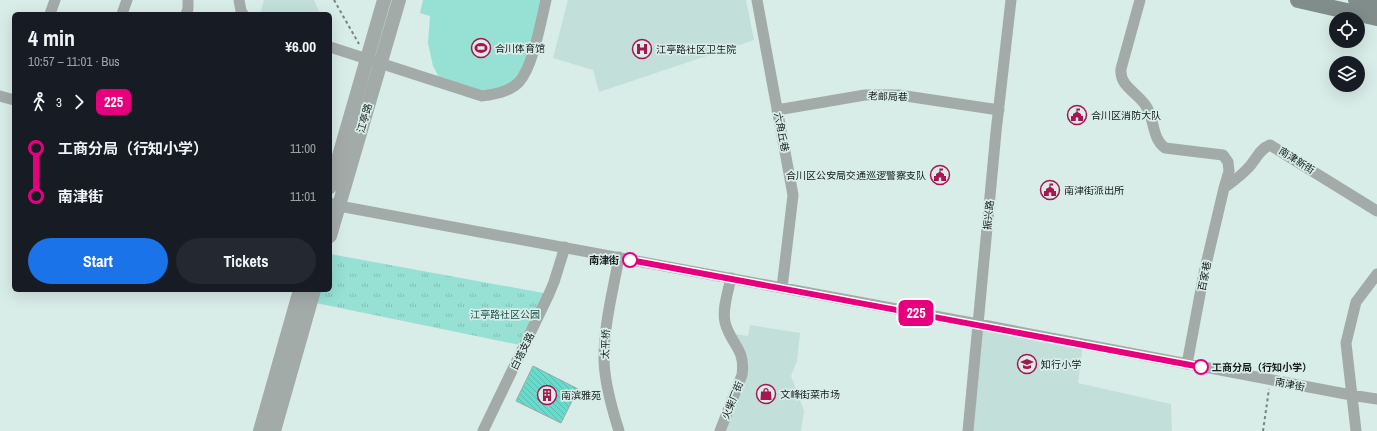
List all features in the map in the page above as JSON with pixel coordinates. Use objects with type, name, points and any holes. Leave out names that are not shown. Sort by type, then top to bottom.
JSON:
[{"type":"main road","points":[[1298,0],[1377,18]]},
{"type":"main road","points":[[1356,0],[1377,5]]},
{"type":"street","points":[[51,12],[55,0]]},
{"type":"street","points":[[123,12],[127,0]]},
{"type":"street","points":[[187,12],[188,0]]},
{"type":"street","points":[[239,0],[242,12]]},
{"type":"street","name":"江亭路","points":[[332,220],[334,205],[374,61],[384,0]]},
{"type":"street","name":"江亭路","points":[[332,181],[374,61],[399,0]]},
{"type":"street","points":[[332,48],[482,96],[501,93],[519,82],[530,62],[546,0]]},
{"type":"street","name":"六角丘巷","points":[[757,0],[793,195],[782,288]]},
{"type":"street","name":"振兴路","points":[[968,431],[1011,0]]},
{"type":"street","name":"百家巷","points":[[1140,0],[1120,77],[1123,82],[1144,102],[1148,109],[1156,137],[1160,144],[1165,148],[1223,155],[1227,159],[1229,171],[1204,273],[1188,364]]},
{"type":"street","name":"老邮局巷","points":[[777,110],[865,95],[899,95],[999,110]]},
{"type":"street","points":[[0,96],[12,99]]},
{"type":"street","name":"南津新街","points":[[1224,188],[1242,174],[1259,153],[1265,147],[1270,145],[1377,211]]},
{"type":"street","name":"南津街","points":[[334,205],[1377,399]]},
{"type":"street","name":"白塔支路","points":[[483,431],[549,294],[564,248]]},
{"type":"street","name":"太平桥","points":[[619,258],[605,328],[604,360],[607,381],[619,431]]},
{"type":"street","points":[[1356,431],[1346,343],[1356,302],[1377,274]]},
{"type":"street","name":"火柴厂街","points":[[720,431],[742,375],[743,367],[740,352],[724,320],[730,278]]},
{"type":"street","points":[[260,431],[299,292]]},
{"type":"street","points":[[274,431],[313,292]]},
{"type":"path","points":[[334,0],[374,61]]},
{"type":"path","points":[[1263,431],[1270,380]]},
{"type":"shaded area","points":[[264,0],[314,0],[319,12],[261,12]]},
{"type":"shaded area","name":"江亭路社区卫生院","points":[[568,0],[746,0],[754,40],[599,92],[593,70],[553,58]]},
{"type":"shaded area","name":"知行小学","points":[[978,324],[1083,344],[1078,383],[1171,404],[1172,431],[968,431]]},
{"type":"shaded area","name":"文峰街菜市场","points":[[750,325],[800,333],[797,361],[791,376],[804,411],[801,431],[720,431],[742,375],[730,333],[748,336]]},
{"type":"green space","name":"合川体育馆","points":[[423,0],[546,0],[519,82],[482,96],[442,83],[433,66],[428,43],[430,16],[420,13]]},
{"type":"green space","name":"江亭路社区公园","points":[[332,254],[549,294],[525,346],[311,302],[314,292],[332,292]]},
{"type":"building","name":"南滨雅苑","points":[[533,366],[578,389],[561,423],[516,401]]},
{"type":"bus line","name":"225","points":[[630,260],[1201,367]]},
{"type":"place","name":"合川体育馆","points":[[481,48]]},
{"type":"place","name":"江亭路社区卫生院","points":[[642,49]]},
{"type":"place","name":"合川区消防大队","points":[[1077,115]]},
{"type":"place","name":"合川区公安局交通巡逻警察支队","points":[[940,175]]},
{"type":"place","name":"南津街派出所","points":[[1050,190]]},
{"type":"place","name":"南津街","points":[[630,260]]},
{"type":"place","name":"知行小学","points":[[1027,364]]},
{"type":"place","name":"工商分局（行知小学）","points":[[1201,367]]},
{"type":"place","name":"文峰街菜市场","points":[[766,394]]},
{"type":"place","name":"南滨雅苑","points":[[547,395]]}]
